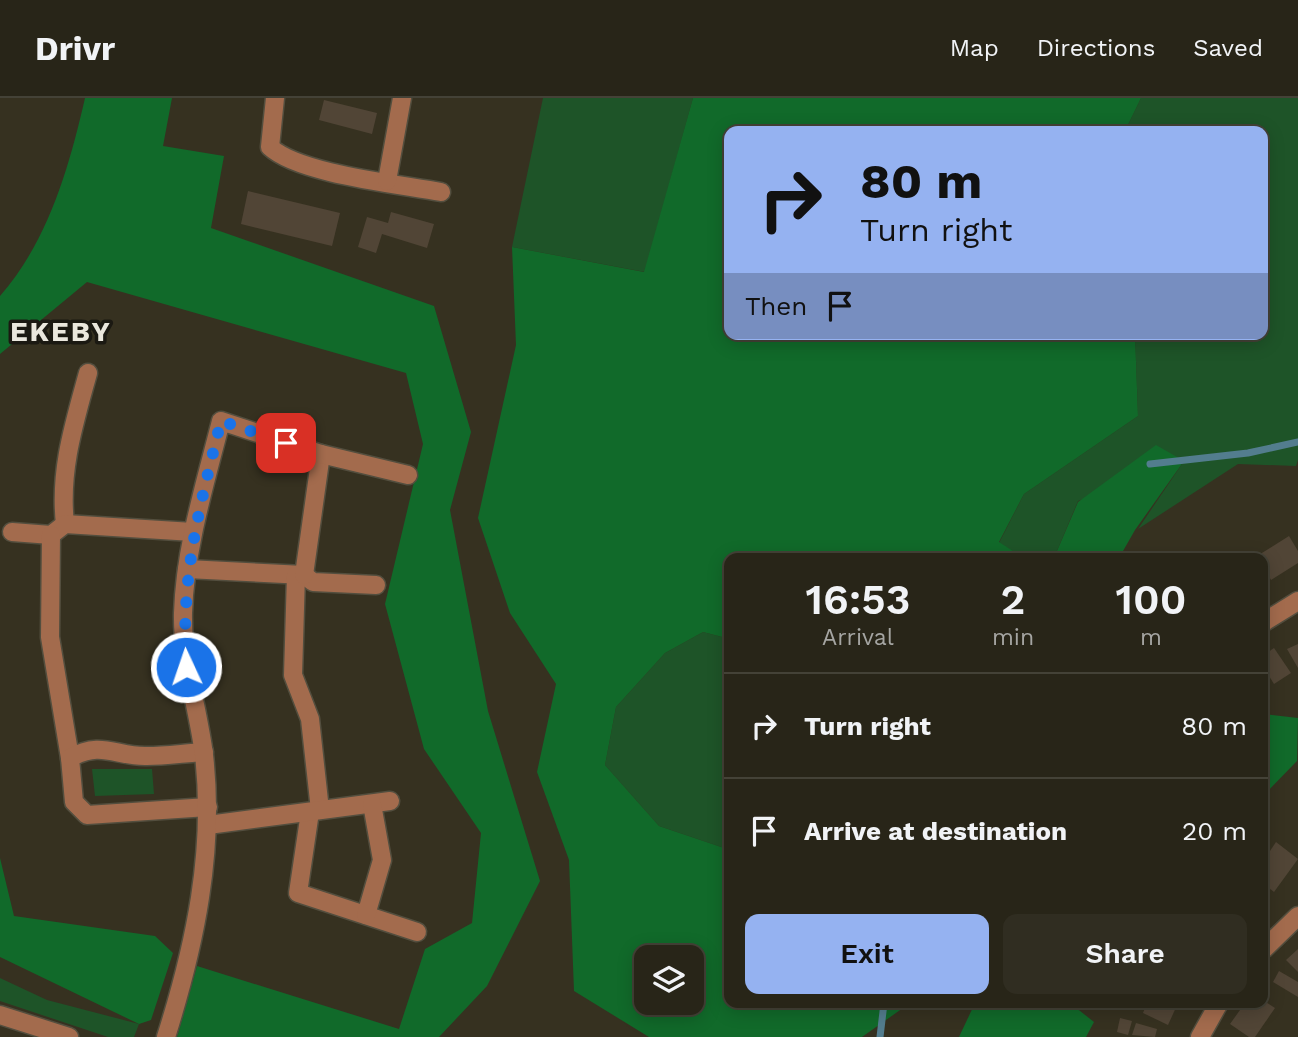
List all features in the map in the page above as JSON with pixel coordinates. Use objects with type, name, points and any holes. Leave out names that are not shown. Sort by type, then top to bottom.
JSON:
[{"type":"street","points":[[275,98],[270,147],[281,157],[362,179],[387,181],[440,192]]},
{"type":"street","points":[[387,181],[402,98]]},
{"type":"street","points":[[88,373],[68,446],[61,493],[50,637],[70,758],[74,802],[87,815],[208,816],[315,811],[381,802],[382,860],[366,915]]},
{"type":"street","points":[[166,1037],[180,993],[203,885],[208,816],[204,751],[186,667],[183,614],[193,532],[221,421],[321,454],[408,475]]},
{"type":"street","points":[[321,454],[300,575],[293,675],[310,719],[315,811],[298,893],[416,932]]},
{"type":"street","points":[[12,532],[58,529],[193,532]]},
{"type":"street","points":[[187,569],[300,575],[313,582],[376,585]]},
{"type":"street","points":[[1268,620],[1298,601]]},
{"type":"street","points":[[70,758],[85,750],[101,749],[144,757],[204,751]]},
{"type":"street","points":[[1268,945],[1298,916]]},
{"type":"street","points":[[1200,1037],[1216,1008]]},
{"type":"street","points":[[0,1015],[69,1037]]},
{"type":"green space","points":[[85,98],[172,98],[163,146],[224,156],[211,228],[434,306],[471,432],[450,510],[488,711],[540,881],[487,986],[439,1037],[177,1037],[197,966],[399,1029],[425,949],[472,923],[481,833],[424,749],[385,604],[423,444],[406,373],[87,282],[0,354],[0,296],[17,275],[44,228],[64,177]]},
{"type":"green space","points":[[543,98],[693,98],[645,272],[512,247]]},
{"type":"green space","points":[[693,98],[1141,98],[1127,126],[724,126],[724,340],[1135,340],[1138,416],[1024,494],[999,542],[1016,553],[724,553],[724,637],[703,632],[665,653],[616,707],[605,765],[659,826],[724,848],[724,1008],[903,1008],[862,1037],[649,1037],[574,991],[569,860],[537,772],[556,684],[510,613],[478,518],[516,345],[512,247],[644,272]]},
{"type":"green space","points":[[1141,98],[1298,98],[1298,460],[1296,466],[1238,464],[1138,529],[1184,461],[1078,501],[1056,553],[1016,553],[999,543],[1024,494],[1138,416],[1135,340],[1268,340],[1268,126],[1127,126]]},
{"type":"green space","points":[[1156,445],[1184,461],[1122,553],[1056,553],[1078,502]]},
{"type":"green space","points":[[703,632],[724,637],[724,848],[659,826],[605,765],[616,707],[665,653]]},
{"type":"green space","points":[[1268,714],[1298,718],[1297,761],[1268,791]]},
{"type":"green space","points":[[92,769],[152,769],[154,794],[95,796]]},
{"type":"green space","points":[[0,858],[14,916],[155,936],[173,953],[151,1020],[139,1024],[0,957]]},
{"type":"green space","points":[[0,978],[47,1000],[139,1024],[134,1037],[108,1037],[0,1001]]},
{"type":"green space","points":[[973,1008],[1076,1008],[1094,1022],[1086,1037],[959,1037]]},
{"type":"building","points":[[324,100],[377,113],[372,134],[319,120]]},
{"type":"building","points":[[248,191],[340,213],[332,246],[241,224]]},
{"type":"building","points":[[391,212],[434,224],[427,248],[382,234],[376,253],[358,247],[367,217],[388,223]]},
{"type":"building","points":[[1289,536],[1298,551],[1298,563],[1271,580],[1268,574],[1268,553],[1262,553]]},
{"type":"building","points":[[1298,644],[1298,668],[1287,649]]},
{"type":"building","points":[[1274,648],[1291,673],[1274,684],[1268,674],[1268,652]]},
{"type":"building","points":[[1276,842],[1298,859],[1274,892],[1268,887],[1268,854]]},
{"type":"building","points":[[1298,949],[1298,972],[1286,960]]},
{"type":"building","points":[[1279,971],[1298,982],[1298,997],[1273,982]]},
{"type":"building","points":[[1268,1004],[1275,1008],[1255,1037],[1249,1037],[1230,1024],[1241,1008],[1268,1008]]},
{"type":"building","points":[[1145,1008],[1176,1008],[1168,1025],[1143,1013]]},
{"type":"building","points":[[1120,1018],[1132,1021],[1128,1035],[1117,1032]]},
{"type":"building","points":[[1136,1023],[1157,1029],[1155,1037],[1132,1035]]},
{"type":"waterway","points":[[1150,464],[1248,453],[1298,442]]},
{"type":"waterway","points":[[880,1037],[883,1008]]},
{"type":"district","name":"EKEBY","points":[[61,331]]},
{"type":"route","points":[[186,667],[183,614],[187,569],[193,532],[221,421],[286,443]]}]
